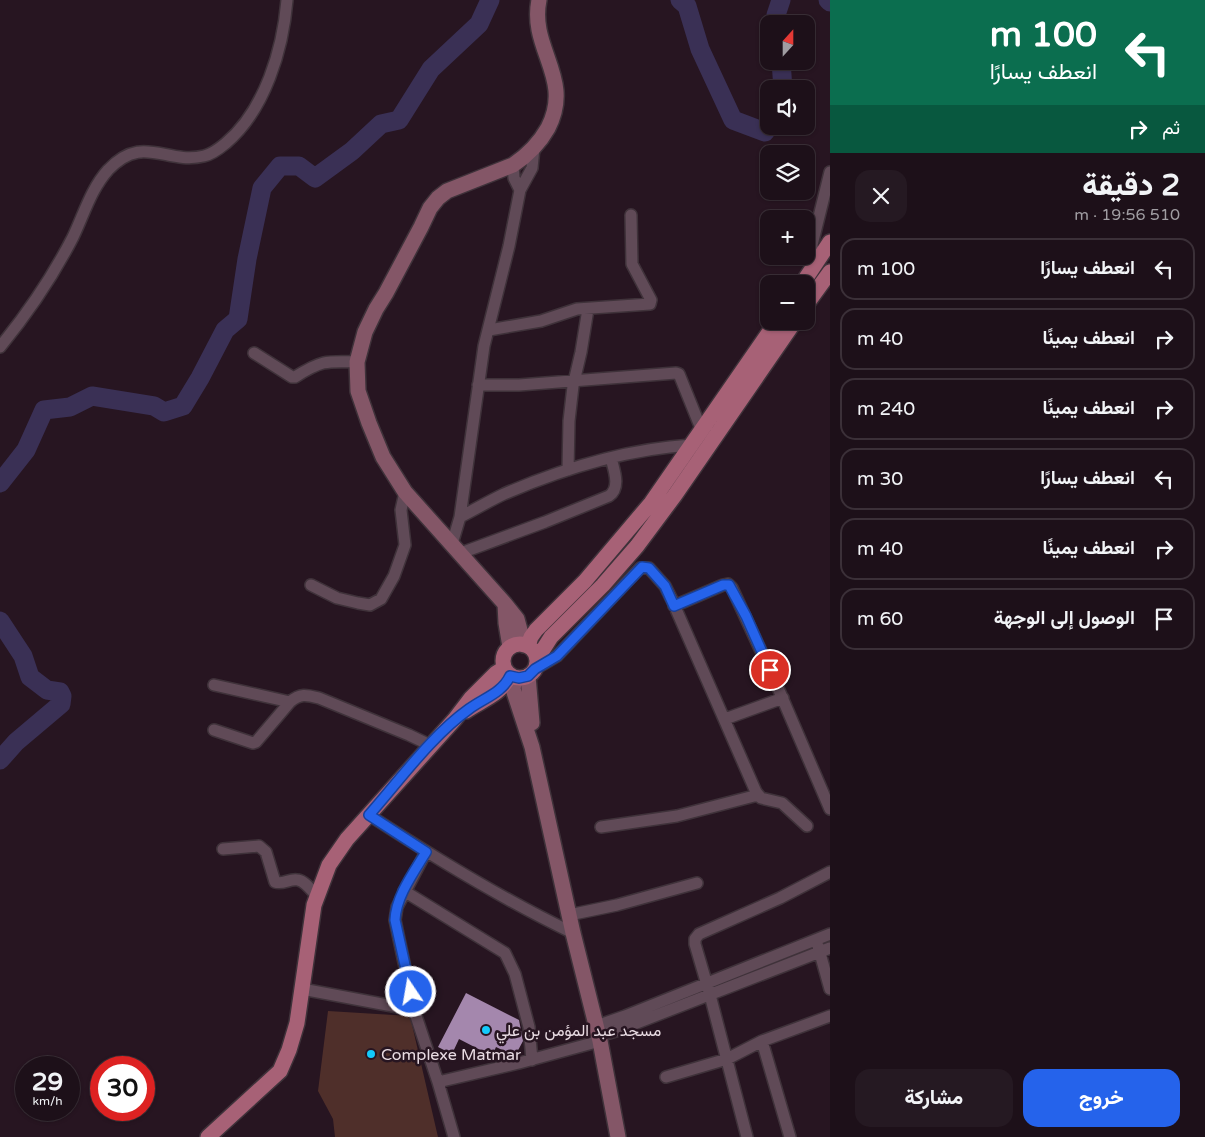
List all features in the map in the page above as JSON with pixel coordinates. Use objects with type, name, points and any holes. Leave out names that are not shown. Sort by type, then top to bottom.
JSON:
[{"type":"main road","points":[[520,646],[517,619],[406,492],[383,457],[368,423],[358,391],[357,362],[365,332],[376,309],[430,208],[438,198],[447,191],[514,165],[534,148],[553,118],[557,87],[538,26],[539,0]]},
{"type":"main road","points":[[808,275],[830,242]]},
{"type":"main road","points":[[815,293],[830,272]]},
{"type":"main road","points":[[521,671],[503,658],[531,637],[536,630],[603,585],[637,546],[708,435],[772,330]]},
{"type":"main road","points":[[208,1137],[280,1071],[297,1023],[309,936],[317,896],[329,865],[347,839],[455,719],[495,694],[521,671],[551,637],[570,607],[651,503],[691,445],[708,435],[787,330]]},
{"type":"main road","points":[[520,646],[535,654],[521,671],[514,689],[532,747],[573,933],[598,1034],[618,1137]]},
{"type":"street","points":[[0,347],[65,251],[99,182],[109,170],[126,156],[139,152],[151,151],[187,157],[204,156],[217,151],[238,132],[262,94],[271,72],[283,29],[287,0]]},
{"type":"street","points":[[534,148],[532,168],[520,190],[484,346],[456,548],[544,522],[609,496],[615,488],[616,478],[612,458]]},
{"type":"street","points":[[514,165],[514,178],[520,190]]},
{"type":"street","points":[[817,261],[812,245],[830,172]]},
{"type":"street","points":[[489,330],[541,321],[577,309],[646,305],[651,302],[649,294],[632,264],[631,216]]},
{"type":"street","points":[[568,470],[569,421],[574,380],[588,309]]},
{"type":"street","points":[[254,352],[292,377],[326,361],[357,362]]},
{"type":"street","points":[[478,385],[519,385],[678,373],[708,435]]},
{"type":"street","points":[[460,517],[504,494],[568,470],[637,452],[670,446],[691,445]]},
{"type":"street","points":[[310,585],[338,598],[358,603],[370,605],[381,599],[394,576],[405,545],[401,510],[406,492]]},
{"type":"street","points":[[521,671],[557,656],[640,568],[649,568],[665,586],[756,792],[766,799],[782,803],[808,826]]},
{"type":"street","points":[[674,606],[723,585],[729,585],[746,616],[783,698],[830,809]]},
{"type":"street","points":[[214,685],[290,702]]},
{"type":"street","points":[[214,730],[254,743],[259,740],[290,702],[300,695],[319,698],[430,745]]},
{"type":"street","points":[[725,719],[783,698]]},
{"type":"street","points":[[601,827],[677,816],[758,794]]},
{"type":"street","points":[[369,815],[426,852],[497,894],[573,933]]},
{"type":"street","points":[[222,850],[259,846],[266,852],[275,882],[278,884],[297,879],[317,896]]},
{"type":"street","points":[[426,852],[404,891],[397,907],[395,920],[414,1010],[454,1137]]},
{"type":"street","points":[[747,1137],[695,944],[696,936],[780,898],[830,872]]},
{"type":"street","points":[[569,915],[617,906],[697,883]]},
{"type":"street","points":[[404,891],[505,953],[516,974],[529,1027],[532,1060]]},
{"type":"street","points":[[438,1082],[532,1060],[598,1034],[706,984],[830,934]]},
{"type":"street","points":[[815,940],[825,951],[830,989]]},
{"type":"street","points":[[598,1034],[616,1031],[825,951]]},
{"type":"street","points":[[302,989],[414,1010]]},
{"type":"street","points":[[666,1077],[727,1059],[762,1041],[830,1016]]},
{"type":"street","points":[[762,1041],[790,1137]]},
{"type":"shaded area","name":"Complexe Matmar","points":[[328,1011],[410,1016],[438,1137],[335,1137],[333,1119],[318,1091]]},
{"type":"building","name":"مسجد عبد المؤمن بن علي","points":[[466,993],[519,1020],[523,1041],[515,1056],[496,1047],[492,1056],[459,1039],[452,1054],[438,1047]]},
{"type":"waterway","points":[[0,483],[26,450],[44,410],[70,407],[92,396],[154,406],[164,412],[183,406],[225,330],[238,319],[247,259],[262,188],[280,166],[299,166],[315,178],[352,151],[381,124],[399,120],[431,69],[479,24],[490,0]]},
{"type":"waterway","points":[[680,0],[687,6],[700,49],[733,120],[760,130]]},
{"type":"waterway","points":[[776,15],[781,0]]},
{"type":"waterway","points":[[782,70],[782,80]]},
{"type":"waterway","points":[[0,621],[23,656],[30,677],[47,690],[60,692],[62,696],[61,704],[16,742],[0,760]]},
{"type":"place","name":"مسجد عبد المؤمن بن علي","points":[[486,1030]]},
{"type":"place","name":"Complexe Matmar","points":[[371,1054]]},
{"type":"route","points":[[411,992],[395,913],[404,891],[426,852],[369,815],[455,719],[495,694],[506,684],[510,676],[524,678],[557,656],[642,567],[649,568],[665,586],[674,606],[723,585],[729,585],[746,616],[770,670]]}]
